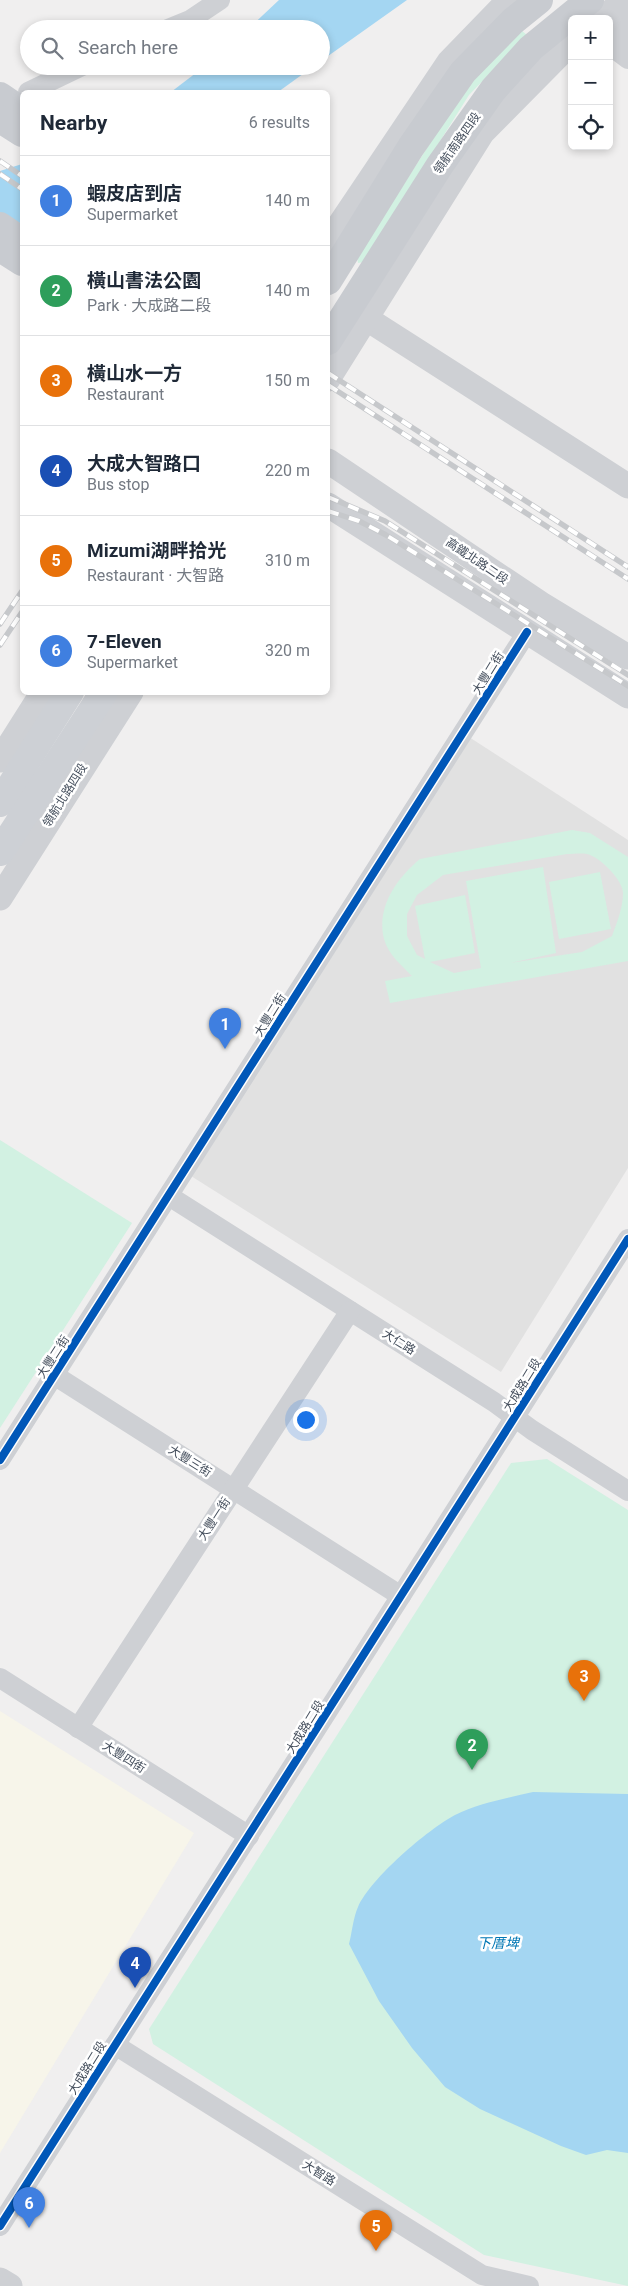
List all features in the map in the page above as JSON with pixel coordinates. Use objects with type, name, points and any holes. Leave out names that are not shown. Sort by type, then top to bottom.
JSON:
[{"type":"main road","points":[[330,278],[411,146],[463,72],[513,21],[539,0]]},
{"type":"main road","name":"領航南路四段","points":[[347,306],[440,165],[493,90],[531,48],[590,0]]},
{"type":"main road","points":[[8,237],[20,258]]},
{"type":"main road","points":[[330,337],[347,306]]},
{"type":"main road","points":[[0,803],[68,695]]},
{"type":"main road","name":"領航北路四段","points":[[0,852],[102,695]]},
{"type":"street","points":[[190,20],[220,0]]},
{"type":"street","points":[[330,239],[449,62],[509,0]]},
{"type":"street","points":[[608,15],[623,7]]},
{"type":"street","points":[[623,7],[620,53],[628,59]]},
{"type":"street","name":"領航南路四段","points":[[347,306],[482,133],[568,46]]},
{"type":"street","points":[[44,90],[68,75]]},
{"type":"street","points":[[330,371],[347,306],[628,486]]},
{"type":"street","name":"高鐵北路二段","points":[[330,462],[541,604],[628,658]]},
{"type":"street","points":[[330,506],[628,696]]},
{"type":"street","points":[[330,524],[379,536]]},
{"type":"street","name":"大豐二街","points":[[0,1460],[527,632]]},
{"type":"street","points":[[0,760],[41,695]]},
{"type":"street","name":"領航北路四段","points":[[0,898],[129,695]]},
{"type":"street","name":"大仁路","points":[[169,1196],[628,1491]]},
{"type":"street","name":"大成路二段","points":[[0,2226],[626,1245]]},
{"type":"street","name":"大豐一街","points":[[78,1728],[350,1311]]},
{"type":"street","name":"大豐三街","points":[[54,1375],[401,1596]]},
{"type":"street","name":"大豐四街","points":[[0,1678],[248,1836]]},
{"type":"street","name":"大智路","points":[[115,2045],[482,2275],[529,2286]]},
{"type":"street","points":[[0,2280],[10,2286]]},
{"type":"shaded area","points":[[469,737],[628,840],[628,1168],[501,1372],[191,1176]]},
{"type":"shaded area","points":[[0,1711],[194,1833],[0,2153]]},
{"type":"green space","points":[[521,30],[527,35],[469,95],[364,262],[358,263],[357,257],[465,89]]},
{"type":"green space","points":[[572,830],[590,833],[628,857],[628,961],[390,1003],[385,981],[412,976],[396,959],[386,944],[382,927],[383,916],[390,894],[396,884],[420,859]],"holes":[[[569,854],[587,854],[592,856],[604,864],[619,882],[622,888],[623,899],[612,936],[582,952],[510,963],[556,953],[543,867],[466,881],[481,968],[454,973],[430,962],[475,953],[465,895],[415,906],[425,959],[417,955],[407,936],[407,914],[417,895],[443,875]]]},
{"type":"green space","points":[[600,872],[611,929],[559,939],[549,882]]},
{"type":"green space","points":[[0,1140],[132,1223],[0,1428]]},
{"type":"green space","points":[[547,1459],[628,1510],[628,2286],[484,2255],[153,2044],[149,2029],[511,1463]]},
{"type":"water","points":[[279,0],[407,0],[330,55],[330,20],[258,20]]},
{"type":"water","points":[[193,75],[302,75],[281,90],[174,90]]},
{"type":"water","points":[[20,165],[20,223],[0,230],[0,171]]},
{"type":"water","name":"下厝埤","points":[[533,1792],[628,1794],[628,2153],[607,2150],[586,2155],[561,2146],[480,2109],[445,2087],[412,2048],[379,2001],[349,1944],[356,1911],[365,1895],[387,1869],[415,1843],[443,1822],[464,1811],[493,1801]]},
{"type":"railway","points":[[0,161],[20,175]]},
{"type":"railway","points":[[0,174],[20,188]]},
{"type":"railway","points":[[330,374],[628,567]]},
{"type":"railway","points":[[330,386],[628,579]]},
{"type":"railway","points":[[330,498],[385,521],[628,675]]},
{"type":"railway","points":[[330,512],[359,521],[386,535],[628,686]]},
{"type":"railway","points":[[0,624],[20,594]]},
{"type":"railway","points":[[0,645],[20,615]]},
{"type":"cycle path","points":[[0,1460],[527,632]]},
{"type":"cycle path","points":[[0,2226],[628,1239]]},
{"type":"place","name":"蝦皮店到店","points":[[225,1049]]},
{"type":"place","name":"橫山水一方","points":[[584,1701]]},
{"type":"place","name":"橫山書法公園","points":[[472,1770]]},
{"type":"place","name":"大成大智路口","points":[[135,1988]]},
{"type":"place","name":"7-Eleven","points":[[29,2228]]},
{"type":"place","name":"Mizumi湖畔拾光","points":[[376,2251]]}]
